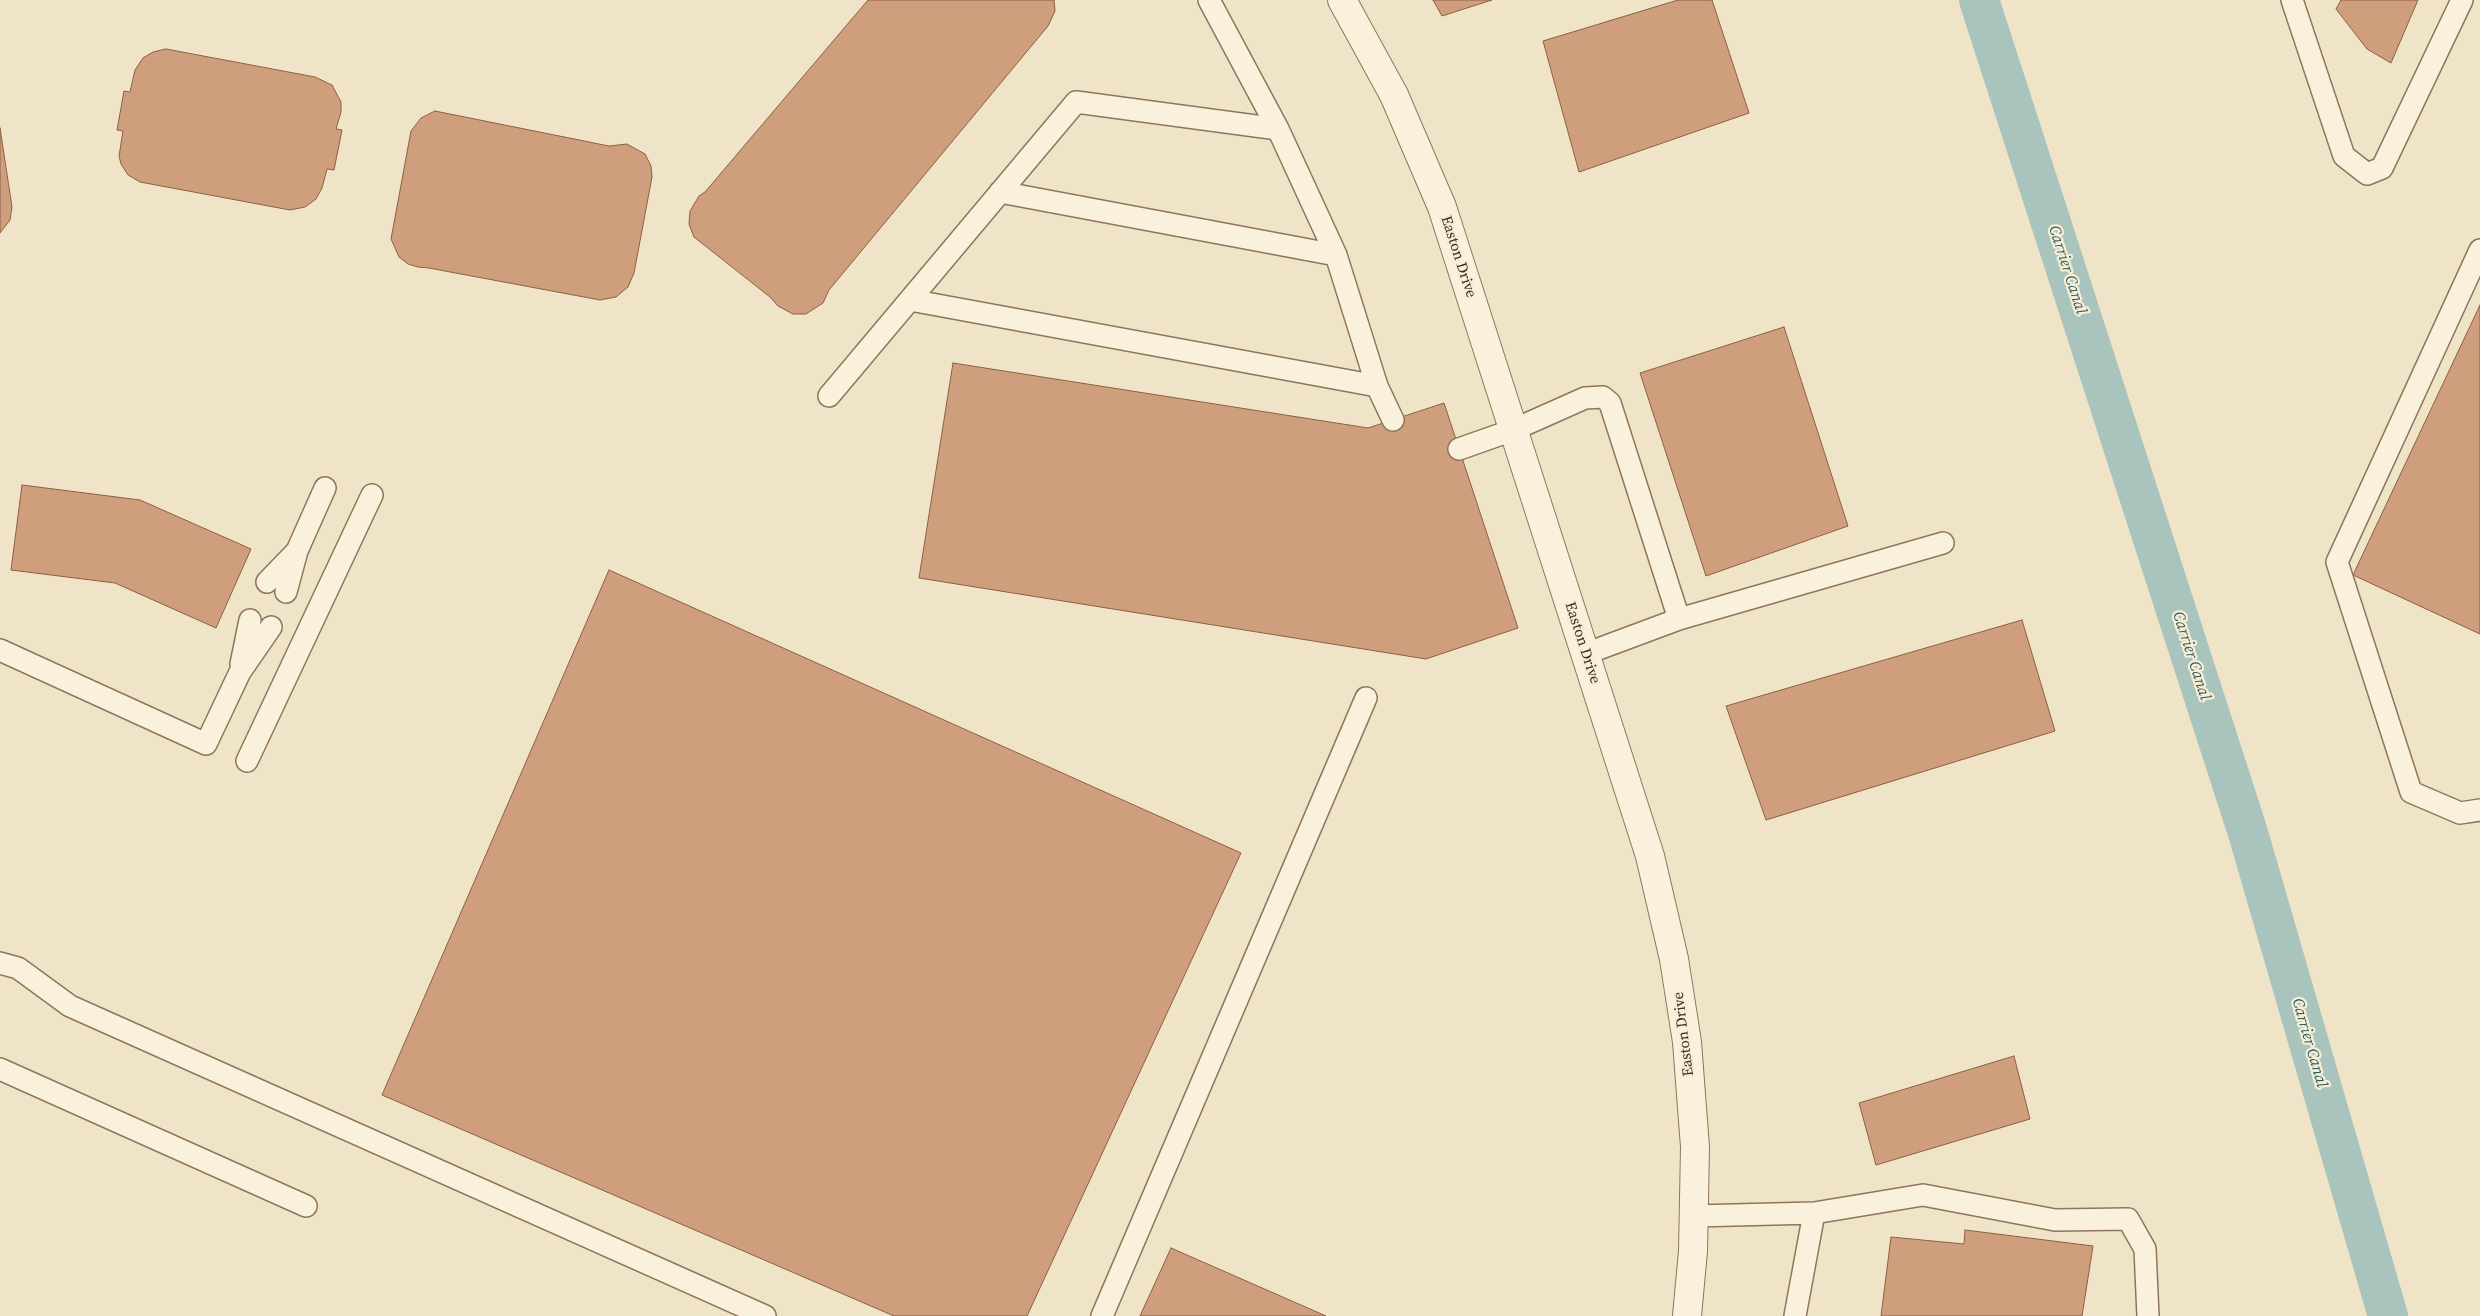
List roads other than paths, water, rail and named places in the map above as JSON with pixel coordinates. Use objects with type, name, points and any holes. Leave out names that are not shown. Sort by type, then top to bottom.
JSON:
[{"type":"street","name":"Easton Drive","points":[[1342,0],[1394,95],[1442,207],[1650,856],[1674,958],[1687,1042],[1694,1137],[1693,1252],[1687,1316]]},
{"type":"lane","points":[[1209,0],[1278,129],[1336,255],[1377,386],[1393,420]]},
{"type":"lane","points":[[2292,0],[2344,156],[2367,174],[2382,168],[2462,0]]},
{"type":"lane","points":[[829,396],[1076,102],[1278,129]]},
{"type":"lane","points":[[1000,192],[1336,255]]},
{"type":"lane","points":[[2480,250],[2337,562],[2412,792],[2460,814],[2480,810]]},
{"type":"lane","points":[[910,300],[1377,386]]},
{"type":"lane","points":[[1459,449],[1513,430],[1585,398],[1603,397],[1610,403],[1679,619]]},
{"type":"lane","points":[[286,592],[297,551],[325,488]]},
{"type":"lane","points":[[247,761],[372,495]]},
{"type":"lane","points":[[1585,654],[1679,619],[1942,543]]},
{"type":"lane","points":[[267,582],[297,551]]},
{"type":"lane","points":[[240,672],[250,620]]},
{"type":"lane","points":[[0,650],[206,744],[240,672],[271,627]]},
{"type":"lane","points":[[1102,1316],[1366,698]]},
{"type":"lane","points":[[0,963],[18,968],[70,1006],[765,1316]]},
{"type":"lane","points":[[0,1069],[306,1206]]},
{"type":"lane","points":[[1694,1216],[1814,1213],[1923,1195],[2054,1220],[2128,1219],[2145,1249],[2148,1316]]},
{"type":"lane","points":[[1795,1316],[1814,1213]]},
{"type":"waterway","name":"Carrier Canal","points":[[1979,0],[2248,833],[2388,1316]]}]
